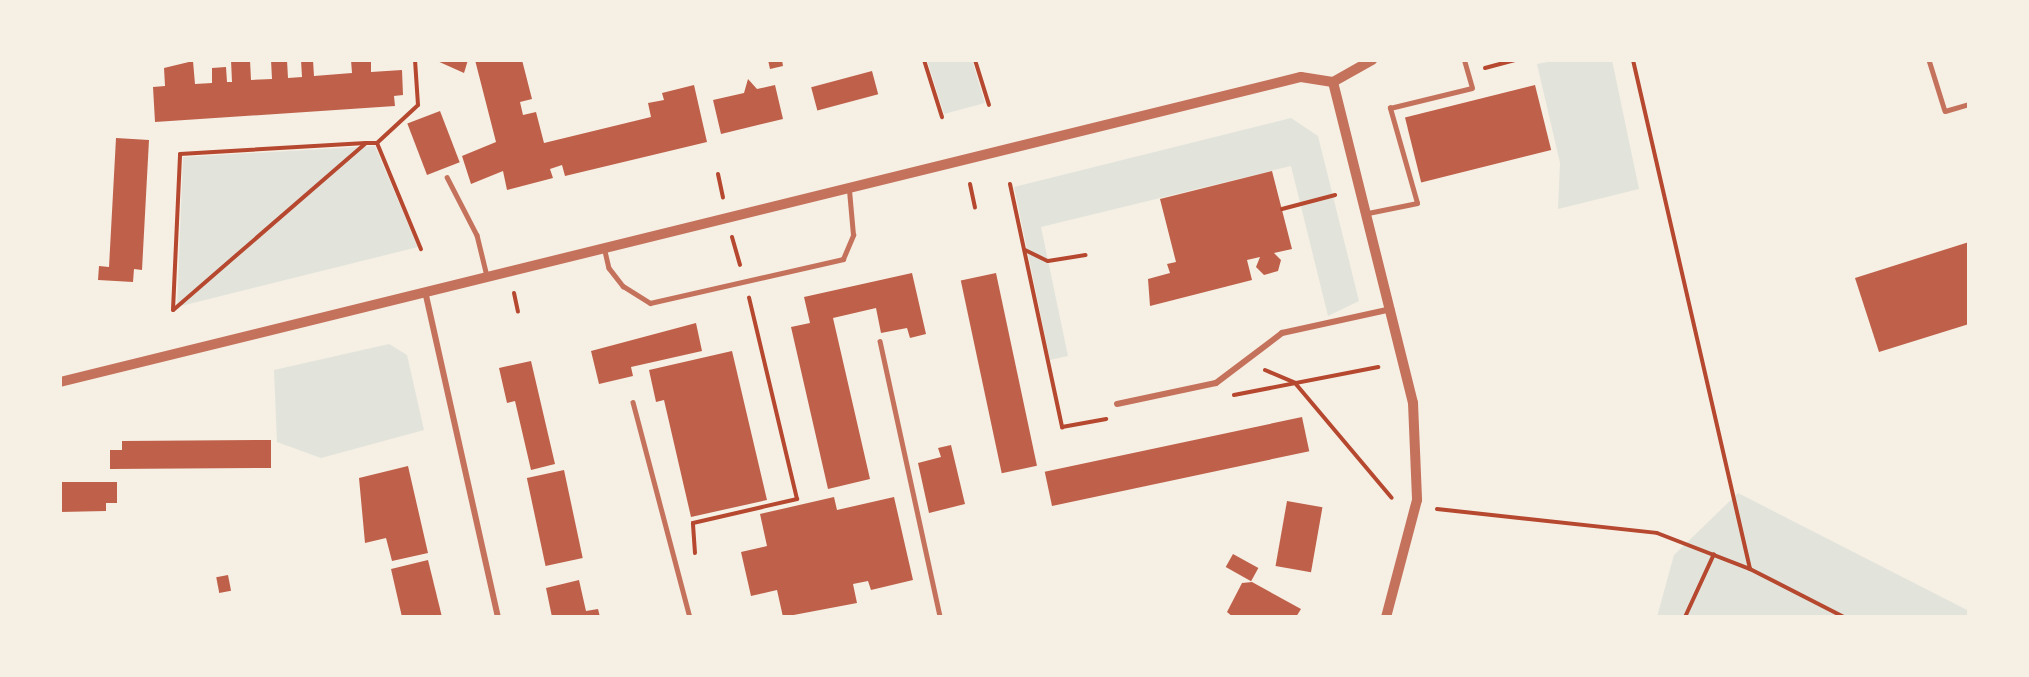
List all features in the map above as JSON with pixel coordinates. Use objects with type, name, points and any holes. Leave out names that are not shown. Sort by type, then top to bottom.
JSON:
[{"type":"street","points":[[60,382],[487,276],[605,251],[1301,77],[1333,82],[1372,60]]},
{"type":"street","points":[[1333,82],[1392,309],[1413,403],[1417,500],[1386,617]]},
{"type":"street","points":[[425,291],[498,617]]},
{"type":"street","points":[[1117,404],[1216,383],[1282,333],[1392,309]]},
{"type":"lane","points":[[1368,213],[1417,203],[1390,108],[1472,88],[1464,60]]},
{"type":"lane","points":[[1929,60],[1945,111],[1969,104]]},
{"type":"lane","points":[[447,177],[477,235],[487,276]]},
{"type":"lane","points":[[605,251],[609,268],[623,286],[650,303],[843,259],[854,235],[849,190]]},
{"type":"lane","points":[[880,341],[940,617]]},
{"type":"lane","points":[[633,402],[690,617]]},
{"type":"path","points":[[366,143],[173,310],[180,154],[366,143],[377,143],[418,105],[415,60]]},
{"type":"path","points":[[924,60],[942,117]]},
{"type":"path","points":[[975,60],[989,105]]},
{"type":"path","points":[[1633,60],[1750,569]]},
{"type":"path","points":[[377,143],[421,249]]},
{"type":"path","points":[[718,174],[725,206]]},
{"type":"path","points":[[970,184],[975,207]]},
{"type":"path","points":[[1010,184],[1062,427],[1120,416]]},
{"type":"path","points":[[1282,209],[1335,195]]},
{"type":"path","points":[[696,559],[693,524],[797,499],[732,237]]},
{"type":"path","points":[[1024,250],[1048,261],[1086,255]]},
{"type":"path","points":[[513,292],[518,312]]},
{"type":"path","points":[[1245,362],[1295,383],[1392,498]]},
{"type":"path","points":[[1225,396],[1378,367]]},
{"type":"path","points":[[1437,509],[1657,533],[1750,569],[1844,617]]},
{"type":"path","points":[[1685,617],[1714,554]]},
{"type":"shaded area","points":[[927,60],[972,60],[985,103],[944,114]]},
{"type":"shaded area","points":[[1558,60],[1612,60],[1639,189],[1558,209],[1560,163],[1537,64]]},
{"type":"shaded area","points":[[1291,118],[1318,136],[1359,301],[1328,316],[1291,166],[1041,227],[1068,356],[1050,360],[1014,187]]},
{"type":"shaded area","points":[[375,146],[418,247],[177,307],[183,157]]},
{"type":"shaded area","points":[[389,344],[407,355],[424,430],[321,458],[277,442],[274,370]]},
{"type":"shaded area","points":[[1738,493],[1969,611],[1969,617],[1657,617],[1674,555]]},
{"type":"building","points":[[231,60],[250,60],[251,80],[272,79],[271,60],[287,60],[288,78],[302,77],[301,60],[313,60],[314,76],[352,73],[351,60],[371,60],[371,72],[402,70],[403,95],[394,96],[395,106],[155,122],[153,87],[165,86],[164,68],[193,61],[195,84],[212,83],[212,68],[226,67],[227,82],[232,82]]},
{"type":"building","points":[[435,60],[468,60],[464,73]]},
{"type":"building","points":[[475,60],[522,60],[532,99],[520,102],[523,115],[536,112],[544,143],[651,117],[648,103],[664,100],[662,93],[694,85],[707,142],[565,176],[562,165],[550,169],[553,178],[507,190],[503,171],[471,184],[462,156],[496,142]]},
{"type":"building","points":[[768,60],[782,60],[783,66],[770,69]]},
{"type":"building","points":[[872,71],[878,94],[817,110],[811,87]]},
{"type":"building","points":[[748,79],[757,89],[775,85],[783,119],[721,134],[713,100],[744,93]]},
{"type":"building","points":[[1535,85],[1551,150],[1421,182],[1405,117]]},
{"type":"building","points":[[440,111],[460,162],[427,175],[407,124]]},
{"type":"building","points":[[116,138],[149,140],[142,270],[134,269],[133,282],[98,280],[99,266],[109,267]]},
{"type":"building","points":[[1272,171],[1292,249],[1274,253],[1281,260],[1278,271],[1264,275],[1256,267],[1260,257],[1247,260],[1252,280],[1150,306],[1148,279],[1170,273],[1167,264],[1176,262],[1160,199]]},
{"type":"building","points":[[1969,242],[1969,324],[1879,352],[1855,278]]},
{"type":"building","points":[[912,273],[926,334],[910,338],[907,328],[881,333],[876,308],[833,318],[870,479],[828,489],[791,327],[810,323],[804,297]]},
{"type":"building","points":[[996,273],[1037,466],[1002,473],[961,280]]},
{"type":"building","points":[[696,323],[702,351],[631,367],[633,376],[599,384],[591,351]]},
{"type":"building","points":[[732,351],[767,500],[691,517],[664,400],[656,402],[649,370]]},
{"type":"building","points":[[531,361],[555,464],[531,470],[515,401],[507,403],[499,368]]},
{"type":"building","points":[[1302,417],[1309,451],[1052,506],[1045,472]]},
{"type":"building","points":[[271,440],[271,468],[110,469],[110,450],[122,450],[122,441]]},
{"type":"building","points":[[951,445],[965,504],[929,513],[918,463],[941,457],[938,448]]},
{"type":"building","points":[[408,466],[428,553],[392,561],[386,538],[365,543],[359,478]]},
{"type":"building","points":[[564,470],[583,558],[546,566],[527,478]]},
{"type":"building","points":[[60,482],[117,482],[117,503],[106,503],[106,511],[60,512]]},
{"type":"building","points":[[834,497],[837,510],[894,497],[913,580],[871,590],[868,581],[853,584],[857,603],[783,617],[777,590],[751,596],[741,552],[767,546],[760,514]]},
{"type":"building","points":[[1287,501],[1322,507],[1311,572],[1276,566]]},
{"type":"building","points":[[1233,554],[1258,568],[1251,581],[1226,567]]},
{"type":"building","points":[[428,560],[442,617],[402,617],[391,569]]},
{"type":"building","points":[[228,575],[231,591],[219,593],[216,577]]},
{"type":"building","points":[[579,580],[586,611],[598,609],[600,617],[552,617],[546,588]]},
{"type":"building","points":[[1252,582],[1301,609],[1296,617],[1233,617],[1227,612],[1242,583]]}]
